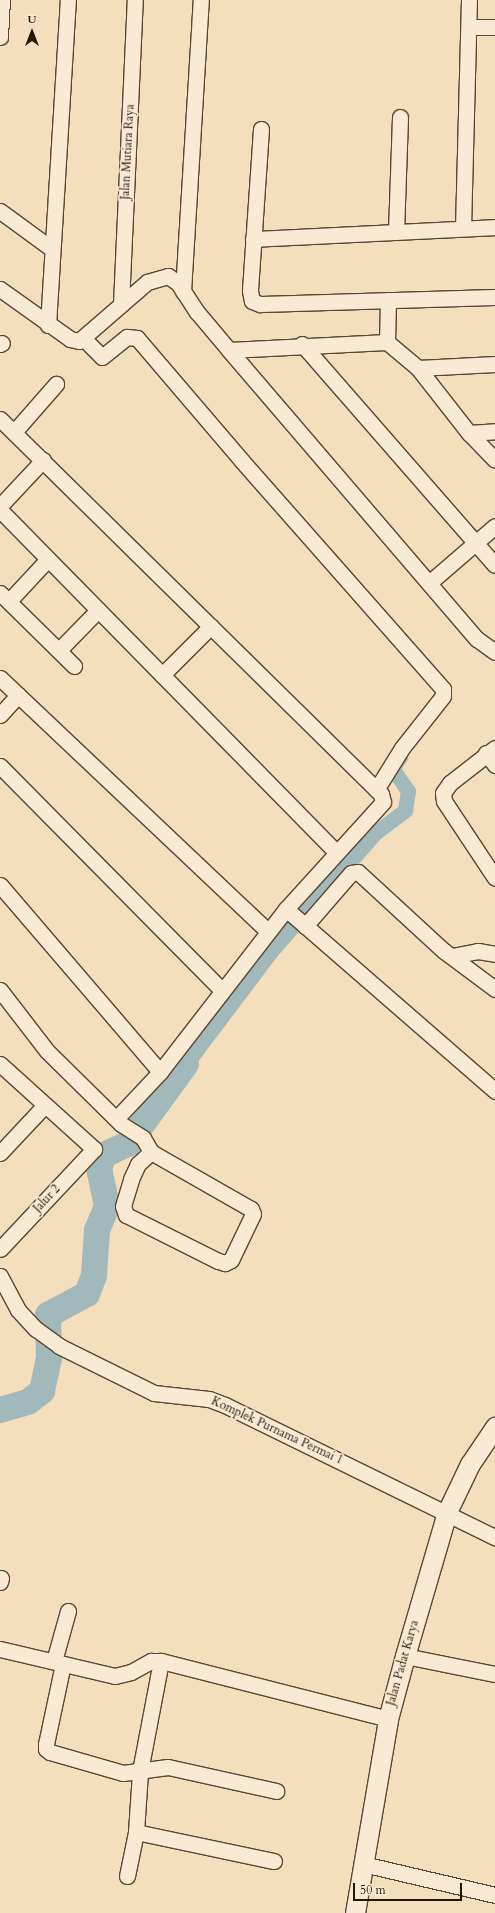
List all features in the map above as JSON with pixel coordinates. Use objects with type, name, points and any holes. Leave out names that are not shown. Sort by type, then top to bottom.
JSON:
[{"type":"street","points":[[0,37],[2,0]]},
{"type":"street","points":[[48,325],[68,0]]},
{"type":"street","name":"Jalan Mutiara Raya","points":[[121,304],[135,0]]},
{"type":"street","points":[[183,291],[201,0]]},
{"type":"street","points":[[463,228],[469,0]]},
{"type":"street","points":[[469,27],[495,27]]},
{"type":"street","points":[[396,232],[400,117]]},
{"type":"street","points":[[262,130],[250,292],[255,303],[495,297]]},
{"type":"street","points":[[0,211],[52,249]]},
{"type":"street","points":[[254,240],[495,227]]},
{"type":"street","points":[[0,289],[48,325],[70,339],[84,339],[147,282],[164,275],[178,283],[197,312],[477,639],[495,652]]},
{"type":"street","points":[[387,342],[388,300]]},
{"type":"street","points":[[84,339],[102,357],[127,337],[137,338],[242,461],[442,689],[443,696],[402,748],[376,790]]},
{"type":"street","points":[[229,350],[302,344],[387,342],[418,368],[469,433],[495,460]]},
{"type":"street","points":[[302,344],[474,543],[495,565]]},
{"type":"street","points":[[418,368],[495,364]]},
{"type":"street","points":[[14,432],[56,384]]},
{"type":"street","points":[[0,418],[381,794],[382,805],[336,852],[297,919]]},
{"type":"street","points":[[469,433],[495,431]]},
{"type":"street","points":[[0,506],[43,460]]},
{"type":"street","points":[[0,510],[336,852]]},
{"type":"street","points":[[429,583],[495,526]]},
{"type":"street","points":[[48,559],[4,597],[74,666]]},
{"type":"street","points":[[59,650],[98,610]]},
{"type":"street","points":[[162,675],[211,626]]},
{"type":"street","points":[[0,678],[268,931]]},
{"type":"street","points":[[0,714],[18,695]]},
{"type":"street","points":[[495,765],[490,750],[450,783],[443,793],[444,801],[495,878]]},
{"type":"street","points":[[0,766],[222,990]]},
{"type":"street","points":[[122,1123],[268,931],[297,919],[351,873],[358,872],[452,956],[495,989]]},
{"type":"street","points":[[0,885],[160,1072]]},
{"type":"street","points":[[297,919],[495,1091]]},
{"type":"street","points":[[452,956],[478,951],[495,954]]},
{"type":"street","points":[[0,990],[47,1051],[122,1123],[143,1138],[151,1152],[251,1209],[253,1214],[231,1260],[225,1263],[218,1261],[126,1215],[123,1206],[131,1179],[138,1164],[151,1152]]},
{"type":"street","points":[[0,1064],[44,1106],[0,1152]]},
{"type":"street","name":"Jalur 2","points":[[0,1249],[94,1149],[44,1106]]},
{"type":"street","name":"Komplek Purnama Permai 1","points":[[0,1276],[18,1310],[36,1329],[59,1346],[154,1393],[209,1399],[225,1405],[447,1512],[495,1538]]},
{"type":"street","name":"Jalan Padat Karya","points":[[355,1913],[388,1718],[405,1656],[447,1512],[470,1464],[495,1427]]},
{"type":"street","points":[[68,1611],[46,1749],[50,1752],[114,1771],[140,1772],[159,1767],[176,1768],[276,1791]]},
{"type":"street","points":[[0,1649],[115,1676],[123,1676],[151,1661],[161,1661],[388,1718]]},
{"type":"street","points":[[405,1656],[495,1674]]},
{"type":"street","points":[[127,1876],[136,1832],[140,1772],[161,1661]]},
{"type":"street","points":[[136,1832],[274,1861]]},
{"type":"street","points":[[363,1864],[495,1895]]},
{"type":"waterway","points":[[186,1064],[272,950],[375,833],[405,810],[408,791],[392,768],[400,757]]},
{"type":"waterway","points":[[0,1410],[28,1402],[42,1391],[49,1358],[48,1315],[87,1294],[94,1276],[97,1230],[107,1206],[99,1168],[104,1155],[128,1144],[186,1064]]}]
